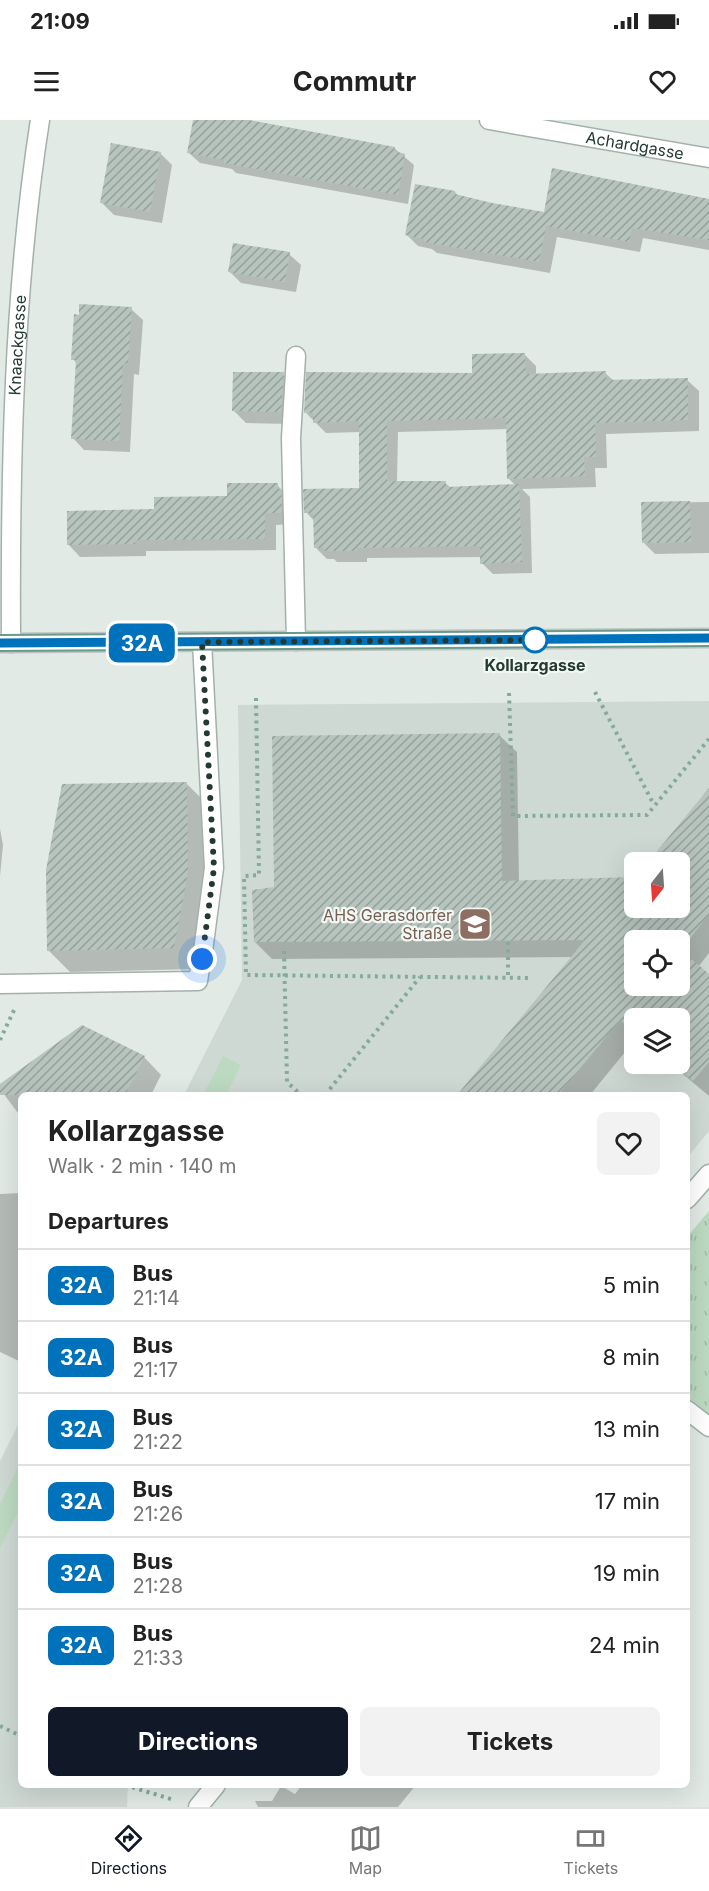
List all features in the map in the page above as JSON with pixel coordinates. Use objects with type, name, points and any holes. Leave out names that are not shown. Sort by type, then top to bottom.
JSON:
[{"type":"main road","points":[[5,643],[709,638]]},
{"type":"street","name":"Knaackgasse","points":[[5,643],[17,338],[23,253],[40,120]]},
{"type":"street","name":"Achardgasse","points":[[489,120],[709,158]]},
{"type":"street","points":[[296,356],[291,438],[296,641]]},
{"type":"street","points":[[0,984],[198,981],[214,868],[202,642]]},
{"type":"street","points":[[690,1196],[709,1174]]},
{"type":"street","points":[[690,1412],[709,1427]]},
{"type":"street","points":[[198,1807],[214,1788]]},
{"type":"path","points":[[595,692],[654,806]]},
{"type":"path","points":[[509,693],[513,816],[647,815],[709,739]]},
{"type":"path","points":[[256,698],[259,875],[244,876],[246,975],[530,978]]},
{"type":"path","points":[[508,942],[508,978]]},
{"type":"path","points":[[284,951],[287,1082],[298,1092]]},
{"type":"path","points":[[327,1092],[421,977]]},
{"type":"path","points":[[0,1040],[14,1016],[20,984]]},
{"type":"path","points":[[0,1726],[18,1735]]},
{"type":"path","points":[[135,1788],[178,1801]]},
{"type":"shaded area","name":"AHS Gerasdorfer Straße","points":[[709,701],[709,1131],[690,1154],[690,1092],[186,1092],[242,980],[238,705]]},
{"type":"shaded area","points":[[18,1425],[18,1788],[128,1788],[127,1807],[0,1807],[0,1461]]},
{"type":"green space","points":[[223,1056],[241,1065],[228,1092],[205,1092]]},
{"type":"green space","points":[[709,1211],[709,1420],[690,1405],[690,1233]]},
{"type":"green space","points":[[18,1467],[18,1512],[0,1548],[0,1504]]},
{"type":"building","points":[[193,120],[249,120],[395,147],[394,151],[405,154],[398,195],[224,163],[224,160],[187,153]]},
{"type":"building","points":[[111,143],[161,152],[150,212],[100,203]]},
{"type":"building","points":[[552,168],[709,199],[709,240],[632,228],[629,242],[546,226],[539,262],[424,242],[424,239],[405,235],[415,184],[455,191],[455,194],[492,203],[544,212]]},
{"type":"building","points":[[233,243],[290,252],[285,282],[228,272]]},
{"type":"building","points":[[79,304],[132,307],[128,364],[123,363],[119,441],[71,439],[76,360],[71,360],[74,314],[79,315]]},
{"type":"building","points":[[525,353],[526,374],[606,371],[606,380],[688,378],[688,420],[595,423],[596,457],[584,457],[585,476],[507,479],[506,418],[387,421],[387,481],[446,481],[446,487],[519,484],[522,562],[480,564],[480,546],[356,548],[357,551],[324,551],[324,548],[314,548],[313,513],[304,513],[303,489],[359,488],[359,421],[313,423],[313,413],[304,413],[306,372],[472,373],[472,354]]},
{"type":"building","points":[[233,372],[284,372],[281,412],[232,411]]},
{"type":"building","points":[[227,483],[278,483],[278,489],[281,489],[282,513],[265,513],[265,539],[135,540],[135,544],[67,545],[67,511],[154,509],[154,497],[227,496]]},
{"type":"building","points":[[690,501],[691,542],[642,543],[641,502]]},
{"type":"building","points":[[500,733],[502,881],[624,877],[624,918],[690,918],[690,852],[656,852],[709,788],[709,914],[690,938],[690,930],[624,930],[624,996],[690,996],[690,958],[709,974],[709,1062],[693,1081],[684,1074],[690,1074],[690,1008],[624,1008],[624,1023],[620,1020],[560,1092],[459,1092],[585,940],[254,942],[252,890],[274,887],[272,736]]},
{"type":"building","points":[[187,782],[188,872],[174,948],[47,951],[46,870],[62,784]]},
{"type":"building","points":[[82,1025],[145,1056],[127,1092],[18,1092],[18,1095],[0,1095],[0,1084]]},
{"type":"bus line","name":"32A","points":[[0,643],[709,638]]},
{"type":"place","name":"Kollarzgasse","points":[[535,640]]},
{"type":"place","name":"AHS Gerasdorfer Straße","points":[[475,924]]},
{"type":"route","points":[[202,959],[214,868],[202,642],[542,640],[535,640]]}]
